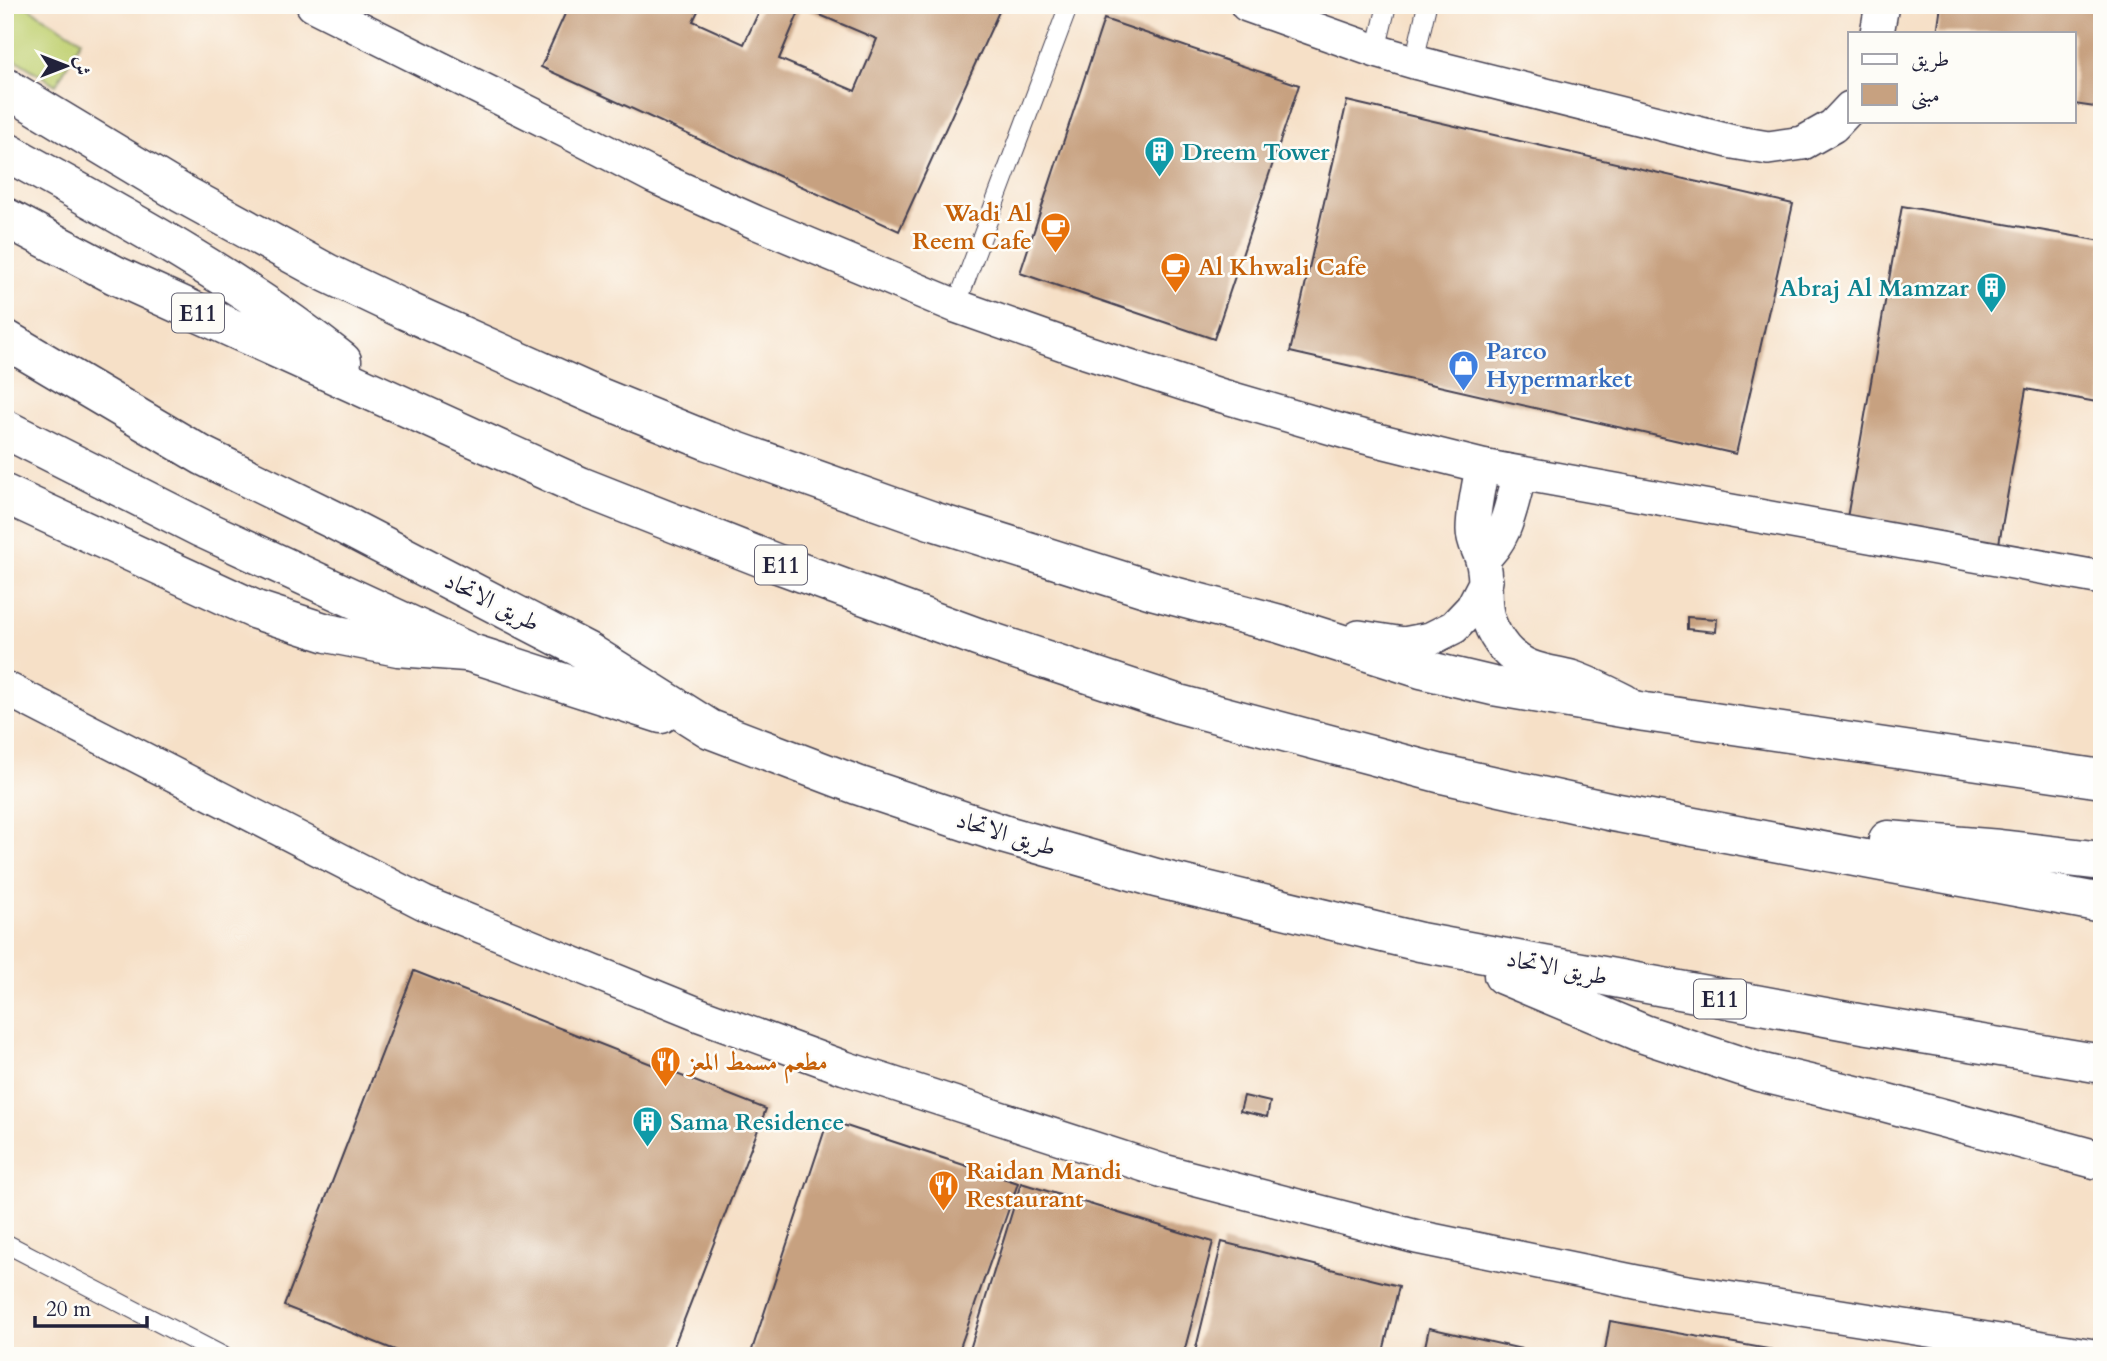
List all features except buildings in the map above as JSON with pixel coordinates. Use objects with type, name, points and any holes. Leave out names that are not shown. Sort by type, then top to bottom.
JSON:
[{"type":"main road","points":[[5,87],[181,193],[327,273],[407,311],[597,396],[708,441],[933,521],[1155,591],[1280,624],[1421,669],[1506,688],[1645,712],[2102,779]]},
{"type":"main road","points":[[5,151],[210,268],[330,351],[393,401]]},
{"type":"main road","name":"E11","points":[[5,217],[115,275],[580,486],[766,559],[977,637],[1179,704],[1443,774],[1613,812],[2102,903]]},
{"type":"main road","name":"طريق الاتحاد","points":[[5,339],[203,456],[588,652],[710,729],[858,785],[1006,835],[1156,878],[1420,942],[1824,1017],[2102,1064]]},
{"type":"main road","points":[[5,429],[201,528],[471,653],[710,729]]},
{"type":"main road","points":[[5,495],[256,610],[327,633],[386,645],[471,653]]},
{"type":"main road","points":[[1773,841],[1888,840],[2102,861]]},
{"type":"main road","points":[[1420,942],[1644,1034],[1759,1072],[1877,1100],[2102,1161]]},
{"type":"street","points":[[313,5],[655,177],[754,222],[956,306],[1216,394],[1349,433],[1520,474],[2102,578]]},
{"type":"street","points":[[1247,5],[1413,62],[1733,142],[1768,148],[1802,143],[1833,126],[1848,109]]},
{"type":"street","points":[[1877,32],[1882,5]]},
{"type":"street","points":[[1482,466],[1473,522],[1476,547],[1484,570],[1486,610],[1497,637],[1515,658],[1541,671],[1571,677],[1605,690],[1645,712]]},
{"type":"street","points":[[1280,624],[1404,644],[1430,639],[1454,627],[1472,608],[1484,570],[1492,551],[1500,541],[1520,474]]},
{"type":"street","points":[[5,688],[424,903],[700,1016],[845,1068],[1163,1171],[1417,1237],[1675,1290],[2094,1356]]},
{"type":"lane","points":[[956,306],[1069,5]]},
{"type":"lane","points":[[1376,51],[1387,5]]},
{"type":"lane","points":[[1413,62],[1427,5]]},
{"type":"lane","points":[[5,1242],[223,1356]]},
{"type":"green space","points":[[5,5],[24,5],[81,40],[56,85],[5,53]]},
{"type":"place","name":"Dreem Tower","points":[[1159,179]]},
{"type":"place","name":"Wadi Al Reem Cafe","points":[[1055,254]]},
{"type":"place","name":"Al Khwali Cafe","points":[[1175,294]]},
{"type":"place","name":"Abraj Al Mamzar","points":[[1992,315]]},
{"type":"place","name":"Parco Hypermarket","points":[[1463,392]]},
{"type":"place","name":"مطعم مسمط المعز","points":[[665,1089]]},
{"type":"place","name":"Sama Residence","points":[[647,1149]]},
{"type":"place","name":"Raidan Mandi Restaurant","points":[[943,1212]]}]
